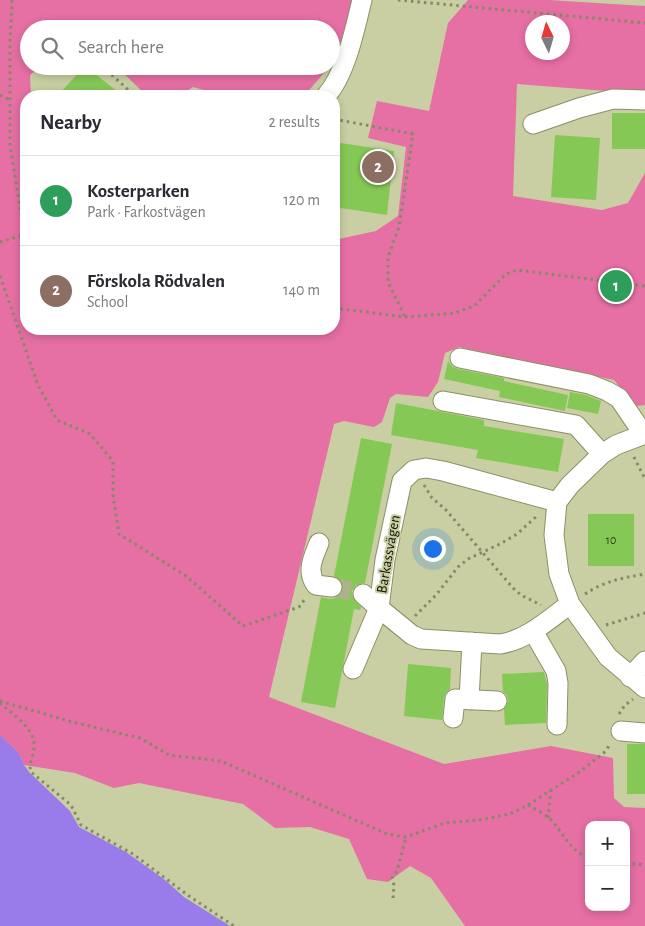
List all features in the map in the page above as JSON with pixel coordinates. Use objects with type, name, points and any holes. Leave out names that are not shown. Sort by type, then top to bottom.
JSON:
[{"type":"street","points":[[340,70],[348,52],[362,0]]},
{"type":"street","points":[[330,90],[338,75]]},
{"type":"street","points":[[533,124],[579,108],[613,99],[645,100]]},
{"type":"street","points":[[460,358],[589,384],[619,398],[639,436],[602,454],[555,501],[554,534],[559,574],[570,604],[608,657],[630,677],[642,692]]},
{"type":"street","points":[[443,401],[576,425],[602,454]]},
{"type":"street","points":[[414,470],[426,468],[443,471],[555,501]]},
{"type":"street","name":"Barkassvägen","points":[[414,470],[402,482],[385,560],[379,608],[412,635],[421,639],[500,644],[512,642],[533,631],[570,604]]},
{"type":"street","points":[[319,543],[312,560],[311,578],[316,585],[332,587]]},
{"type":"street","points":[[353,669],[379,608],[363,594]]},
{"type":"street","points":[[533,631],[556,671],[558,683],[557,726]]},
{"type":"street","points":[[469,700],[472,642]]},
{"type":"street","points":[[630,677],[645,662]]},
{"type":"street","points":[[453,718],[455,699],[497,701]]},
{"type":"street","points":[[616,731],[645,733]]},
{"type":"path","points":[[12,0],[10,145],[20,208]]},
{"type":"path","points":[[398,0],[645,23]]},
{"type":"path","points":[[112,75],[128,90]]},
{"type":"path","points":[[0,95],[10,100]]},
{"type":"path","points":[[340,120],[413,134],[399,227],[388,257],[388,282],[405,318]]},
{"type":"path","points":[[0,242],[20,236]]},
{"type":"path","points":[[340,309],[405,318],[455,313],[474,306],[506,274],[517,270],[645,286]]},
{"type":"path","points":[[0,276],[20,333]]},
{"type":"path","points":[[21,335],[38,384],[57,420],[90,434],[113,461],[113,496],[119,534],[186,576],[243,626],[299,607],[310,591]]},
{"type":"path","points":[[639,436],[635,460],[645,479]]},
{"type":"path","points":[[414,470],[432,498],[446,510],[513,588],[528,600],[540,604],[552,618]]},
{"type":"path","points":[[400,626],[411,620],[424,608],[458,567],[468,559],[517,534],[555,501]]},
{"type":"path","points":[[570,604],[599,585],[619,578],[645,574]]},
{"type":"path","points":[[589,631],[645,613]]},
{"type":"path","points":[[0,702],[140,738],[169,755],[221,761],[387,834],[406,837],[445,823],[479,820],[510,814],[528,805],[581,771],[606,751],[616,731],[625,705],[642,692]]},
{"type":"path","points":[[0,702],[29,730],[34,748],[29,767],[31,772],[71,805],[81,825],[134,854],[189,896],[234,926]]},
{"type":"path","points":[[548,818],[551,789]]},
{"type":"path","points":[[528,805],[548,818],[569,845],[585,856]]},
{"type":"path","points":[[393,898],[394,885],[392,878],[397,871],[406,837]]},
{"type":"path","points":[[630,863],[645,865]]},
{"type":"shaded area","points":[[0,0],[351,0],[352,8],[340,48],[340,20],[20,20],[20,75],[30,75],[31,90],[20,90],[20,335],[340,335],[340,239],[376,231],[398,216],[406,147],[368,138],[377,101],[429,111],[448,23],[468,0],[549,0],[645,6],[645,94],[517,84],[513,196],[602,210],[628,203],[645,173],[645,405],[636,406],[614,380],[459,347],[445,353],[438,382],[428,397],[396,394],[390,398],[382,422],[374,427],[344,421],[334,424],[269,697],[444,764],[551,746],[613,758],[614,798],[624,807],[645,808],[645,926],[465,926],[431,878],[410,866],[388,882],[367,879],[349,839],[310,827],[275,828],[243,804],[139,783],[114,788],[75,773],[24,765],[19,753],[0,735]]},
{"type":"shaded area","points":[[125,75],[322,75],[309,90],[204,90],[193,87],[188,90],[141,90]]},
{"type":"shaded area","points":[[0,735],[19,753],[30,773],[70,811],[79,827],[126,852],[165,880],[184,897],[230,926],[0,926]]},
{"type":"building","points":[[77,75],[96,75],[115,90],[63,90]]},
{"type":"building","points":[[612,113],[645,113],[645,149],[612,149]]},
{"type":"building","points":[[555,135],[600,138],[596,200],[551,197]]},
{"type":"building","points":[[340,143],[394,151],[387,215],[340,208]]},
{"type":"building","points":[[448,361],[453,367],[458,369],[504,378],[504,381],[568,395],[565,411],[499,397],[500,391],[444,379]]},
{"type":"building","points":[[570,392],[586,395],[601,401],[598,414],[567,408]]},
{"type":"building","points":[[396,403],[484,420],[484,426],[564,439],[558,472],[476,458],[478,450],[391,435]]},
{"type":"building","points":[[361,438],[392,444],[365,583],[355,586],[352,591],[353,598],[361,607],[360,610],[354,609],[335,708],[301,702],[321,597],[336,598],[343,589],[342,582],[334,576]]},
{"type":"building","points":[[588,514],[634,514],[634,566],[588,566]]},
{"type":"building","points":[[408,664],[451,668],[450,689],[444,698],[442,720],[404,716]]},
{"type":"building","points":[[544,672],[547,684],[546,723],[505,725],[504,709],[508,701],[507,695],[503,692],[502,674]]},
{"type":"building","points":[[627,744],[645,744],[645,794],[627,794]]},
{"type":"tunnel","points":[[332,587],[363,594]]},
{"type":"place","name":"Förskola Rödvalen","points":[[378,167]]},
{"type":"place","name":"Kosterparken","points":[[616,286]]}]
